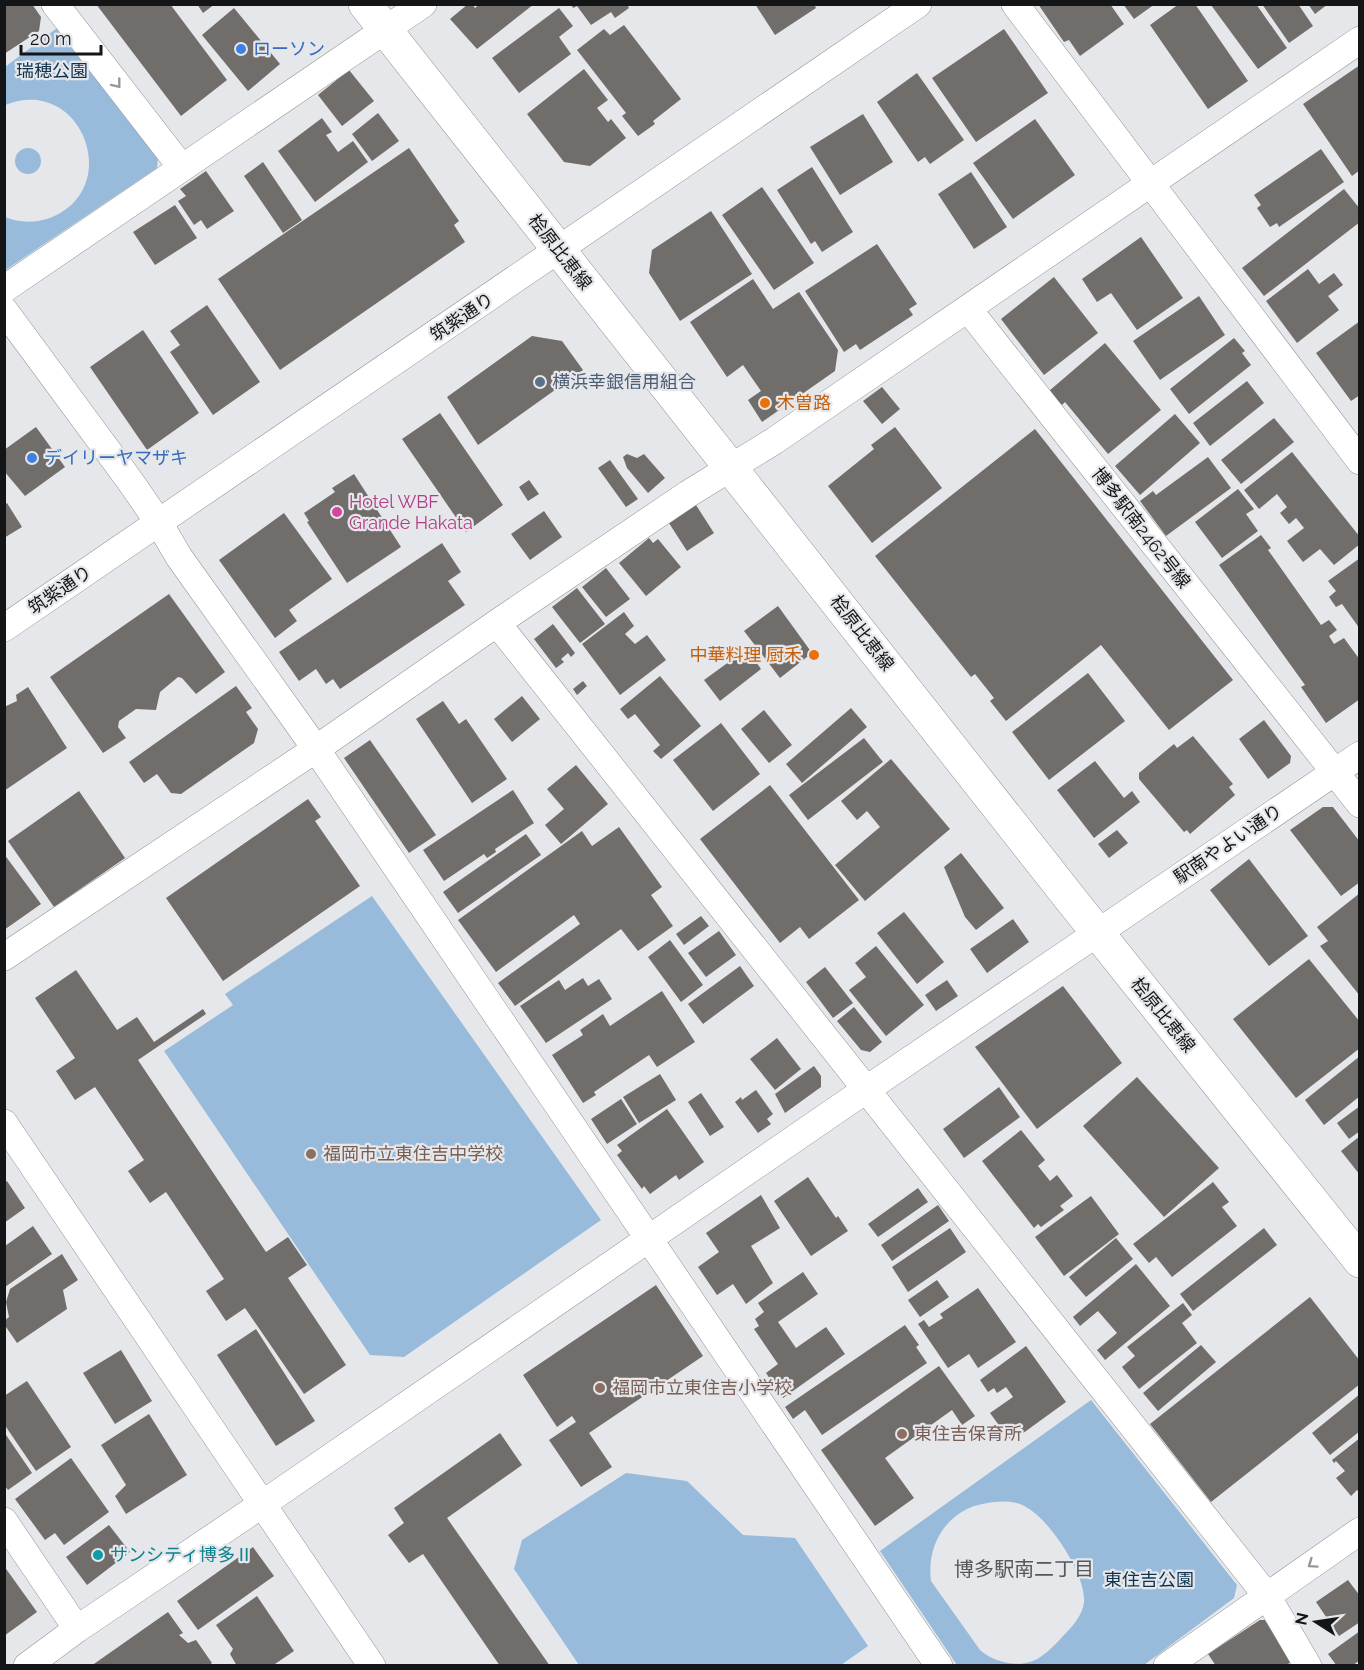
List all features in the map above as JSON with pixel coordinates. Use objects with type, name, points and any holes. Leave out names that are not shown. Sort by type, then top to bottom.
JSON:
[{"type":"main road","name":"桧原比恵線","points":[[365,4],[1359,1261]]},
{"type":"street","points":[[55,4],[182,168]]},
{"type":"street","points":[[4,289],[423,4]]},
{"type":"street","name":"筑紫通り","points":[[4,628],[918,4]]},
{"type":"street","points":[[1015,4],[1359,461]]},
{"type":"street","points":[[4,957],[316,749],[688,494],[774,441],[1359,40]]},
{"type":"street","name":"博多駅南2462号線","points":[[968,309],[1356,800]]},
{"type":"street","points":[[4,310],[159,523],[179,557],[316,749],[939,1665]]},
{"type":"street","points":[[497,623],[1267,1596],[1308,1665]]},
{"type":"street","name":"駅南やよい通り","points":[[27,1665],[865,1090],[1359,755]]},
{"type":"street","points":[[4,1123],[372,1665]]},
{"type":"street","points":[[4,1521],[77,1629]]},
{"type":"street","points":[[1167,1665],[1359,1531]]},
{"type":"green space","name":"瑞穂公園","points":[[57,28],[158,158],[157,168],[4,271],[5,217],[27,222],[50,218],[73,204],[85,184],[89,161],[84,139],[73,119],[55,106],[32,100],[5,105],[5,67]]},
{"type":"green space","points":[[28,148],[37,152],[41,161],[37,170],[28,174],[19,170],[15,161],[19,152]]},
{"type":"green space","points":[[372,896],[601,1220],[404,1357],[370,1355],[164,1051],[233,1005],[225,994]]},
{"type":"green space","name":"東住吉公園","points":[[1091,1400],[1237,1585],[1234,1598],[1144,1665],[957,1665],[880,1551]],"holes":[[[998,1502],[1022,1505],[1045,1523],[1073,1563],[1083,1590],[1083,1607],[1073,1625],[1048,1651],[1028,1663],[1002,1662],[980,1650],[931,1581],[931,1559],[937,1539],[949,1522],[970,1508]]]},
{"type":"green space","points":[[626,1473],[687,1481],[743,1535],[795,1538],[868,1646],[841,1665],[579,1665],[514,1569],[522,1540]]},
{"type":"building","points":[[4,4],[32,4],[41,17],[39,31],[4,54]]},
{"type":"building","points":[[96,4],[170,4],[227,80],[181,116]]},
{"type":"building","points":[[197,4],[215,4],[203,13]]},
{"type":"building","points":[[468,4],[472,4],[475,8],[480,4],[534,4],[477,49],[450,19]]},
{"type":"building","points":[[571,4],[627,4],[629,8],[615,18],[611,12],[591,25],[577,6],[573,8]]},
{"type":"building","points":[[755,4],[814,4],[816,8],[775,35]]},
{"type":"building","points":[[1038,4],[1110,4],[1124,24],[1080,56],[1069,40],[1064,42]]},
{"type":"building","points":[[1123,4],[1155,4],[1134,19]]},
{"type":"building","points":[[1179,4],[1195,4],[1248,81],[1208,109],[1150,25]]},
{"type":"building","points":[[1256,4],[1287,48],[1258,69],[1211,5]]},
{"type":"building","points":[[1262,4],[1298,4],[1313,26],[1289,43]]},
{"type":"building","points":[[1308,4],[1328,4],[1315,14]]},
{"type":"building","name":"ローソン","points":[[234,8],[280,64],[248,91],[202,35]]},
{"type":"building","points":[[559,8],[573,26],[559,37],[571,54],[519,93],[492,58]]},
{"type":"building","points":[[624,25],[681,99],[653,121],[655,124],[638,136],[622,116],[626,113],[577,50],[604,29],[610,35]]},
{"type":"building","points":[[1004,29],[1048,93],[976,142],[932,78]]},
{"type":"building","points":[[1360,65],[1360,170],[1352,176],[1303,104]]},
{"type":"building","points":[[584,69],[608,100],[597,108],[608,122],[611,119],[626,138],[590,166],[564,162],[527,114]]},
{"type":"building","points":[[349,70],[374,101],[342,126],[318,95]]},
{"type":"building","points":[[917,73],[964,140],[930,164],[925,157],[918,162],[877,102]]},
{"type":"building","points":[[378,113],[399,141],[372,161],[352,134]]},
{"type":"building","points":[[863,114],[893,162],[840,195],[810,147]]},
{"type":"building","points":[[322,118],[332,132],[326,135],[338,152],[353,141],[368,162],[315,202],[278,151]]},
{"type":"building","points":[[1035,119],[1075,175],[1013,219],[973,163]]},
{"type":"building","points":[[409,148],[459,221],[454,225],[465,242],[280,370],[218,279]]},
{"type":"building","points":[[1321,149],[1344,182],[1279,227],[1277,223],[1270,227],[1257,208],[1261,205],[1254,195]]},
{"type":"building","points":[[263,162],[302,220],[283,233],[244,176]]},
{"type":"building","points":[[812,167],[853,232],[822,252],[815,241],[811,244],[777,190]]},
{"type":"building","points":[[206,171],[234,211],[207,229],[201,220],[194,225],[178,201],[186,196],[180,189]]},
{"type":"building","points":[[971,172],[1007,227],[974,249],[938,194]]},
{"type":"building","points":[[762,187],[814,263],[774,290],[722,215]]},
{"type":"building","points":[[1344,189],[1360,209],[1360,222],[1264,296],[1242,268]]},
{"type":"building","points":[[175,205],[197,238],[155,265],[133,232]]},
{"type":"building","points":[[711,211],[752,274],[680,321],[649,273],[652,250]]},
{"type":"building","points":[[1141,237],[1183,298],[1137,330],[1111,293],[1097,302],[1082,279]]},
{"type":"building","points":[[877,244],[917,304],[909,309],[913,315],[860,350],[856,344],[844,352],[805,291]]},
{"type":"building","points":[[1308,269],[1319,284],[1334,273],[1343,285],[1328,296],[1339,310],[1297,343],[1266,301]]},
{"type":"building","points":[[1054,277],[1098,333],[1044,375],[1001,319]]},
{"type":"building","points":[[753,279],[773,309],[799,292],[838,350],[835,371],[762,422],[748,400],[761,391],[743,365],[727,377],[690,322]]},
{"type":"building","points":[[1199,296],[1225,335],[1160,380],[1133,341]]},
{"type":"building","points":[[207,305],[260,382],[213,415],[170,352],[180,345],[170,331]]},
{"type":"building","points":[[1360,321],[1360,395],[1351,401],[1316,353]]},
{"type":"building","points":[[143,330],[199,413],[147,450],[90,367]]},
{"type":"building","points":[[532,336],[562,341],[583,370],[478,445],[447,397]]},
{"type":"building","points":[[1234,338],[1245,351],[1242,353],[1251,365],[1189,414],[1170,389]]},
{"type":"building","points":[[1105,343],[1161,410],[1108,454],[1065,402],[1062,405],[1049,391]]},
{"type":"building","points":[[1247,381],[1264,403],[1210,446],[1193,423]]},
{"type":"building","points":[[882,387],[900,409],[882,424],[863,401]]},
{"type":"building","points":[[440,413],[503,505],[466,532],[402,439]]},
{"type":"building","points":[[1175,414],[1200,443],[1140,495],[1115,466]]},
{"type":"building","points":[[1274,418],[1294,442],[1241,484],[1221,460]]},
{"type":"building","name":"デイリーヤマザキ","points":[[36,427],[65,467],[25,496],[4,471],[4,450]]},
{"type":"building","points":[[895,427],[942,488],[872,543],[828,486],[874,449],[871,445]]},
{"type":"building","points":[[1035,429],[1233,680],[1169,730],[1101,645],[1006,721],[990,701],[994,698],[975,674],[971,677],[875,556]]},
{"type":"building","points":[[1292,452],[1360,537],[1360,544],[1334,565],[1320,549],[1303,562],[1287,541],[1304,528],[1296,518],[1289,524],[1280,513],[1287,507],[1277,494],[1259,509],[1244,490]]},
{"type":"building","points":[[627,454],[637,458],[644,454],[665,478],[648,493],[627,468],[623,457]]},
{"type":"building","points":[[1208,457],[1231,488],[1166,536],[1140,501],[1153,491],[1156,495]]},
{"type":"building","points":[[610,460],[638,499],[626,507],[598,468]]},
{"type":"building","points":[[354,474],[401,547],[347,583],[307,522],[309,521],[304,513],[335,492],[332,488]]},
{"type":"building","points":[[529,480],[539,494],[528,501],[519,487]]},
{"type":"building","points":[[1238,489],[1254,509],[1246,514],[1258,531],[1222,558],[1195,522]]},
{"type":"building","points":[[694,502],[714,533],[687,551],[667,520]]},
{"type":"building","points":[[7,503],[22,527],[4,538],[4,505]]},
{"type":"building","points":[[544,511],[562,537],[530,560],[511,534]]},
{"type":"building","points":[[284,513],[332,579],[289,610],[297,621],[275,638],[219,560]]},
{"type":"building","points":[[1261,535],[1271,548],[1268,550],[1321,625],[1329,620],[1337,630],[1329,636],[1334,644],[1344,638],[1360,660],[1360,699],[1326,723],[1301,687],[1305,685],[1219,565]]},
{"type":"building","points":[[649,538],[653,543],[658,539],[681,567],[646,596],[619,563]]},
{"type":"building","points":[[442,543],[461,572],[448,581],[465,605],[340,689],[333,679],[326,684],[316,669],[299,681],[279,652]]},
{"type":"building","points":[[1360,558],[1360,629],[1342,604],[1336,607],[1329,597],[1336,591],[1328,581]]},
{"type":"building","points":[[606,568],[630,599],[606,617],[582,587]]},
{"type":"building","points":[[577,588],[605,624],[580,643],[552,607]]},
{"type":"building","points":[[169,594],[225,672],[196,694],[182,678],[178,677],[160,692],[156,710],[136,709],[119,721],[118,727],[126,738],[103,753],[50,677]]},
{"type":"building","points":[[778,606],[812,653],[780,678],[744,631]]},
{"type":"building","points":[[624,612],[634,626],[625,634],[635,644],[647,635],[666,660],[620,695],[582,644]]},
{"type":"building","points":[[553,624],[575,653],[571,657],[568,653],[561,659],[564,662],[556,668],[534,639]]},
{"type":"building","points":[[749,652],[761,669],[720,701],[704,680],[737,656],[739,659]]},
{"type":"building","points":[[1088,673],[1125,721],[1049,780],[1012,732]]},
{"type":"building","points":[[660,676],[701,726],[661,759],[653,751],[660,745],[635,714],[628,719],[620,709]]},
{"type":"building","points":[[583,681],[587,686],[577,695],[573,689]]},
{"type":"building","points":[[236,686],[252,708],[246,712],[258,729],[254,743],[181,794],[171,793],[157,774],[144,783],[129,762]]},
{"type":"building","points":[[28,687],[67,748],[4,791],[4,707],[17,701],[16,695]]},
{"type":"building","points":[[522,696],[540,719],[512,742],[494,719]]},
{"type":"building","points":[[443,701],[459,724],[466,719],[507,779],[472,803],[416,719]]},
{"type":"building","points":[[851,708],[867,727],[802,783],[786,764]]},
{"type":"building","points":[[764,710],[792,745],[769,763],[741,729]]},
{"type":"building","points":[[1264,720],[1291,756],[1290,763],[1268,779],[1239,739]]},
{"type":"building","points":[[721,723],[760,774],[713,811],[673,760]]},
{"type":"building","points":[[1193,736],[1233,784],[1229,787],[1235,795],[1190,834],[1187,830],[1184,832],[1139,779],[1139,773],[1174,744],[1177,748]]},
{"type":"building","points":[[864,738],[883,762],[808,820],[789,795]]},
{"type":"building","points":[[370,740],[436,835],[409,853],[344,758]]},
{"type":"building","points":[[891,759],[950,829],[865,901],[835,865],[880,827],[867,811],[857,820],[841,801]]},
{"type":"building","points":[[1095,761],[1124,798],[1132,791],[1140,802],[1094,838],[1057,790]]},
{"type":"building","points":[[576,765],[608,804],[561,844],[545,825],[564,809],[547,789]]},
{"type":"building","points":[[770,785],[859,900],[809,939],[800,927],[780,943],[700,839]]},
{"type":"building","points":[[513,790],[534,823],[495,849],[496,852],[487,858],[484,854],[444,881],[423,850]]},
{"type":"building","points":[[79,791],[125,858],[54,907],[8,841]]},
{"type":"building","points":[[308,799],[321,817],[315,821],[360,886],[223,981],[166,898]]},
{"type":"building","points":[[1323,807],[1333,807],[1360,842],[1360,882],[1341,896],[1290,830]]},
{"type":"building","points":[[619,827],[662,887],[651,895],[673,926],[638,951],[621,929],[515,1006],[498,983],[580,924],[574,915],[496,972],[458,920],[582,831],[592,846]]},
{"type":"building","points":[[1117,830],[1128,843],[1109,858],[1098,844]]},
{"type":"building","points":[[526,834],[541,855],[458,913],[443,892]]},
{"type":"building","points":[[961,853],[1004,908],[976,930],[965,917],[944,867]]},
{"type":"building","points":[[4,854],[41,904],[4,930]]},
{"type":"building","points":[[1249,859],[1308,936],[1269,966],[1210,890]]},
{"type":"building","points":[[1360,893],[1360,996],[1320,946],[1328,941],[1317,927]]},
{"type":"building","points":[[904,912],[944,962],[917,984],[877,933]]},
{"type":"building","points":[[701,916],[709,926],[684,945],[676,934]]},
{"type":"building","points":[[1013,919],[1029,942],[987,973],[970,949]]},
{"type":"building","points":[[719,931],[736,955],[706,977],[688,953]]},
{"type":"building","points":[[670,940],[703,985],[681,1002],[648,957]]},
{"type":"building","points":[[876,946],[924,1005],[886,1036],[849,990],[866,977],[855,963]]},
{"type":"building","points":[[1309,959],[1360,1022],[1360,1048],[1296,1098],[1233,1019]]},
{"type":"building","points":[[740,966],[754,986],[703,1024],[688,1004]]},
{"type":"building","points":[[825,967],[853,1003],[833,1018],[806,982]]},
{"type":"building","points":[[76,970],[117,1030],[137,1017],[154,1042],[203,1009],[206,1014],[138,1060],[266,1252],[288,1237],[307,1265],[288,1278],[346,1365],[304,1394],[245,1308],[226,1321],[206,1291],[224,1279],[166,1192],[150,1203],[128,1171],[144,1160],[95,1087],[75,1100],[56,1071],[75,1058],[35,998]]},
{"type":"building","points":[[583,978],[588,986],[599,979],[612,999],[546,1043],[520,1006],[559,980],[565,990]]},
{"type":"building","points":[[947,980],[958,996],[936,1011],[925,995]]},
{"type":"building","points":[[1063,986],[1122,1063],[1037,1129],[975,1047]]},
{"type":"building","points":[[662,991],[695,1042],[657,1067],[649,1055],[594,1092],[596,1095],[583,1103],[552,1055],[583,1035],[580,1030],[603,1014],[610,1026]]},
{"type":"building","points":[[854,1007],[882,1042],[870,1052],[861,1050],[837,1021]]},
{"type":"building","points":[[777,1038],[801,1069],[775,1090],[750,1059]]},
{"type":"building","points":[[1360,1056],[1360,1096],[1324,1125],[1305,1100]]},
{"type":"building","points":[[814,1066],[821,1076],[821,1087],[785,1113],[775,1094]]},
{"type":"building","points":[[660,1074],[676,1100],[639,1123],[623,1097]]},
{"type":"building","points":[[1137,1077],[1219,1168],[1164,1217],[1083,1126]]},
{"type":"building","points":[[999,1087],[1020,1117],[964,1158],[943,1129]]},
{"type":"building","points":[[756,1090],[773,1114],[767,1119],[771,1124],[758,1133],[735,1102]]},
{"type":"building","points":[[701,1093],[724,1127],[710,1136],[688,1102]]},
{"type":"building","points":[[621,1099],[637,1124],[607,1144],[591,1119]]},
{"type":"building","points":[[1360,1106],[1360,1131],[1349,1139],[1337,1123]]},
{"type":"building","points":[[667,1109],[704,1162],[679,1180],[676,1175],[650,1194],[644,1186],[642,1189],[617,1155],[622,1151],[617,1145]]},
{"type":"building","points":[[1021,1130],[1045,1160],[1038,1166],[1050,1181],[1057,1175],[1073,1196],[1060,1206],[1064,1210],[1041,1227],[1038,1224],[1034,1228],[982,1161]]},
{"type":"building","points":[[1360,1136],[1360,1175],[1341,1151]]},
{"type":"building","points":[[808,1177],[836,1218],[838,1216],[848,1231],[811,1256],[774,1201]]},
{"type":"building","points":[[7,1181],[25,1208],[4,1223],[4,1183]]},
{"type":"building","points":[[1213,1182],[1229,1202],[1222,1207],[1237,1226],[1172,1277],[1156,1257],[1149,1263],[1133,1244]]},
{"type":"building","points":[[918,1188],[928,1202],[878,1237],[868,1224]]},
{"type":"building","points":[[761,1195],[780,1228],[751,1246],[773,1283],[746,1304],[733,1284],[717,1295],[698,1267],[719,1252],[706,1233]]},
{"type":"building","points":[[1091,1196],[1119,1234],[1064,1276],[1035,1237]]},
{"type":"building","points":[[938,1205],[949,1221],[892,1261],[881,1245]]},
{"type":"building","points":[[33,1226],[52,1254],[5,1287],[5,1246]]},
{"type":"building","points":[[950,1228],[966,1252],[908,1292],[892,1267]]},
{"type":"building","points":[[1264,1228],[1277,1245],[1193,1311],[1180,1294]]},
{"type":"building","points":[[1116,1238],[1133,1259],[1086,1297],[1069,1277]]},
{"type":"building","points":[[62,1254],[78,1280],[63,1290],[67,1309],[17,1343],[4,1324],[9,1317],[6,1302],[10,1289]]},
{"type":"building","points":[[1136,1264],[1170,1306],[1105,1360],[1097,1350],[1117,1333],[1098,1311],[1080,1326],[1073,1317]]},
{"type":"building","points":[[803,1272],[818,1294],[778,1322],[796,1348],[826,1327],[845,1354],[783,1398],[766,1373],[778,1364],[754,1329],[759,1326],[755,1319],[764,1312],[758,1303]]},
{"type":"building","points":[[937,1280],[949,1297],[920,1317],[908,1300]]},
{"type":"building","points":[[656,1285],[703,1356],[589,1433],[612,1467],[581,1487],[549,1440],[576,1422],[572,1416],[557,1427],[523,1375]]},
{"type":"building","points":[[978,1288],[1016,1342],[978,1368],[969,1354],[948,1368],[918,1324],[924,1320],[929,1327],[943,1318],[940,1314]]},
{"type":"building","points":[[1310,1297],[1360,1361],[1360,1384],[1211,1502],[1150,1424]]},
{"type":"building","points":[[1183,1303],[1192,1315],[1182,1323],[1197,1343],[1139,1389],[1122,1367],[1135,1356],[1127,1347]]},
{"type":"building","points":[[905,1325],[919,1345],[916,1347],[927,1363],[822,1435],[805,1410],[793,1419],[785,1407]]},
{"type":"building","points":[[256,1329],[315,1421],[276,1446],[217,1355]]},
{"type":"building","points":[[1201,1345],[1216,1362],[1158,1411],[1143,1393]]},
{"type":"building","points":[[1026,1346],[1066,1402],[1011,1442],[990,1413],[1013,1397],[1006,1387],[997,1393],[994,1388],[988,1392],[980,1380]]},
{"type":"building","points":[[121,1350],[152,1401],[115,1424],[83,1373]]},
{"type":"building","points":[[939,1366],[975,1416],[962,1425],[952,1410],[885,1458],[914,1498],[875,1526],[821,1450]]},
{"type":"building","points":[[27,1381],[71,1447],[36,1471],[4,1424],[4,1396]]},
{"type":"building","points":[[1360,1394],[1360,1431],[1330,1455],[1312,1433]]},
{"type":"building","points":[[149,1414],[187,1475],[126,1514],[115,1496],[126,1485],[101,1445]]},
{"type":"building","points":[[4,1432],[32,1473],[8,1490],[4,1485]]},
{"type":"building","points":[[500,1433],[522,1465],[447,1518],[550,1666],[500,1666],[423,1554],[409,1563],[388,1535],[404,1523],[394,1508]]},
{"type":"building","points":[[1360,1438],[1360,1493],[1357,1490],[1351,1496],[1336,1478],[1345,1471],[1336,1461],[1334,1463],[1332,1460]]},
{"type":"building","points":[[71,1458],[109,1512],[64,1545],[55,1533],[45,1540],[15,1499]]},
{"type":"building","name":"サンシティ博多Ⅱ","points":[[109,1525],[130,1552],[87,1585],[66,1557]]},
{"type":"building","points":[[253,1547],[274,1576],[198,1630],[177,1601]]},
{"type":"building","points":[[4,1566],[37,1612],[4,1636]]},
{"type":"building","points":[[1348,1580],[1360,1596],[1360,1622],[1339,1636],[1316,1602]]},
{"type":"building","points":[[257,1596],[294,1651],[272,1666],[237,1666],[230,1654],[233,1649],[216,1625]]},
{"type":"building","points":[[168,1612],[183,1633],[179,1635],[188,1643],[196,1640],[212,1663],[208,1666],[91,1666]]},
{"type":"building","points":[[1260,1620],[1265,1620],[1291,1662],[1285,1666],[1216,1666],[1208,1654]]},
{"type":"building","points":[[1360,1631],[1360,1660],[1352,1666],[1337,1666],[1328,1654]]},
{"type":"place","name":"ローソン","points":[[241,49]]},
{"type":"place","name":"横浜幸銀信用組合","points":[[540,382]]},
{"type":"place","name":"木曽路","points":[[765,403]]},
{"type":"place","name":"デイリーヤマザキ","points":[[32,458]]},
{"type":"place","name":"Hotel WBF Grande Hakata","points":[[337,512]]},
{"type":"place","name":"中華料理 厨禾","points":[[814,655]]},
{"type":"place","name":"福岡市立東住吉中学校","points":[[311,1154]]},
{"type":"place","name":"福岡市立東住吉小学校","points":[[600,1388]]},
{"type":"place","name":"東住吉保育所","points":[[902,1434]]},
{"type":"place","name":"サンシティ博多Ⅱ","points":[[98,1555]]},
{"type":"district","name":"博多駅南二丁目","points":[[1024,1569]]}]
